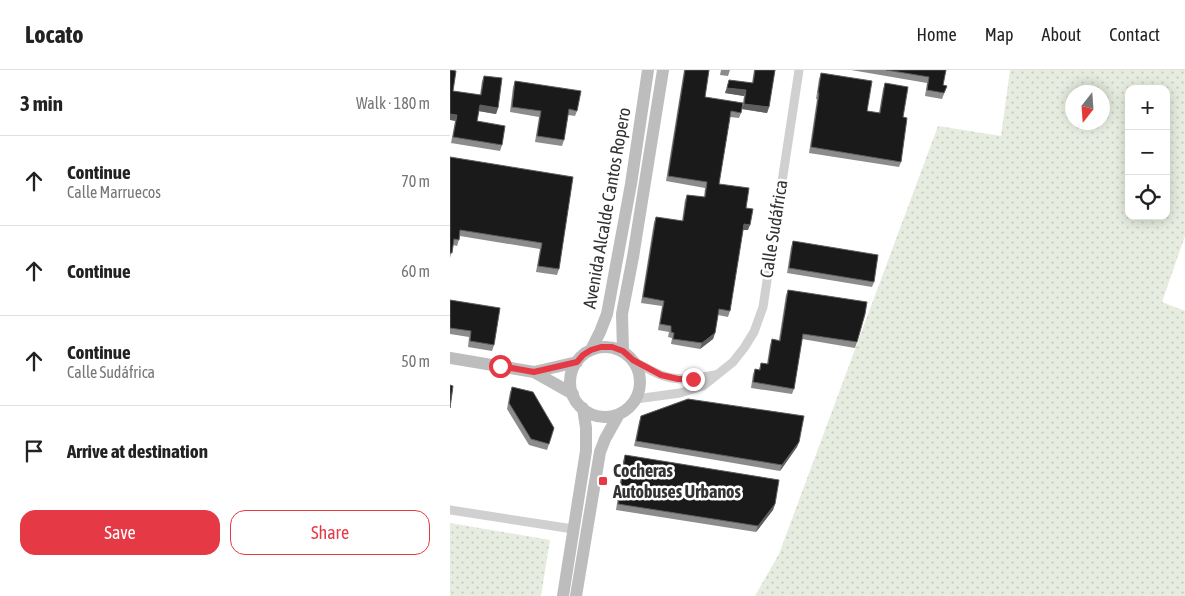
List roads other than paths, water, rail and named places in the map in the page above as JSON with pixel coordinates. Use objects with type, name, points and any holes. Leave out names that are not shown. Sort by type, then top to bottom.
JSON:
[{"type":"main road","name":"Avenida Alcalde Cantos Ropero","points":[[591,350],[607,314],[631,184],[648,70]]},
{"type":"main road","name":"Avenida Alcalde Cantos Ropero","points":[[623,351],[622,314],[663,70]]},
{"type":"main road","points":[[601,347],[612,347],[623,351],[633,360],[638,370],[640,380],[636,399],[619,414],[600,416],[591,413],[577,402],[573,394],[570,383],[572,372],[577,362],[591,350],[601,347]]},
{"type":"main road","points":[[450,358],[534,372],[573,394]]},
{"type":"main road","points":[[534,372],[577,362]]},
{"type":"main road","points":[[563,596],[586,451],[586,428],[583,408]]},
{"type":"main road","points":[[576,596],[600,452],[619,414]]},
{"type":"street","name":"Calle Sudáfrica","points":[[636,399],[680,393],[703,386],[733,362],[754,332],[762,306],[798,70]]},
{"type":"street","points":[[633,360],[661,375],[678,379],[693,379],[718,374]]},
{"type":"street","points":[[450,510],[573,529]]},
{"type":"place","name":"Cocheras Autobuses Urbanos","points":[[603,481]]}]
